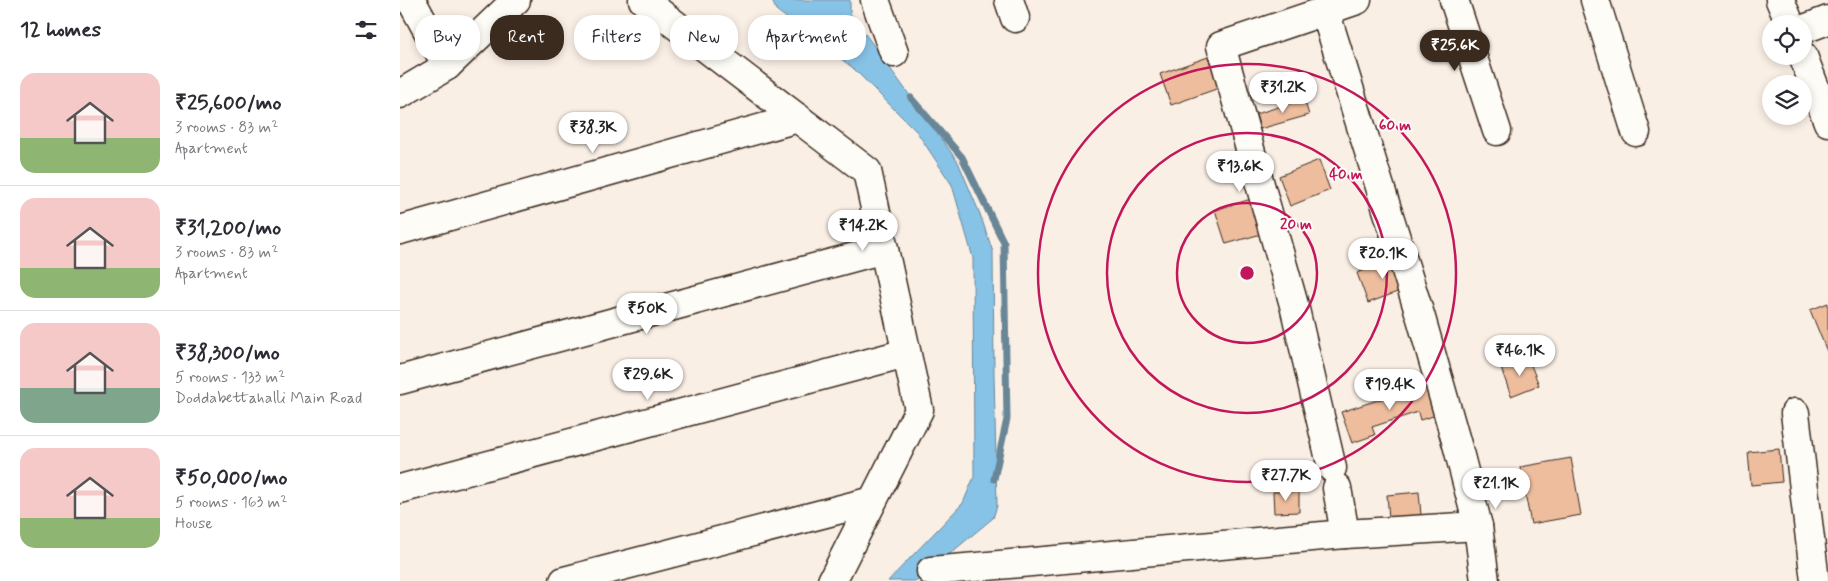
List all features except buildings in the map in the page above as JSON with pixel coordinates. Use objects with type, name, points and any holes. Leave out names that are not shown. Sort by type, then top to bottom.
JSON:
[{"type":"street","points":[[411,0],[447,66]]},
{"type":"street","points":[[400,94],[447,66],[516,0]]},
{"type":"street","points":[[644,0],[867,172],[919,410],[832,581]]},
{"type":"street","points":[[875,0],[894,53]]},
{"type":"street","points":[[1345,534],[1335,478],[1294,305],[1221,46],[1357,0]]},
{"type":"street","points":[[1454,0],[1497,132]]},
{"type":"street","points":[[1595,0],[1636,132]]},
{"type":"street","points":[[1780,0],[1786,15]]},
{"type":"street","points":[[1325,11],[1421,318],[1478,526],[1485,581]]},
{"type":"street","points":[[1812,27],[1828,20]]},
{"type":"street","points":[[1806,65],[1828,122]]},
{"type":"street","points":[[400,230],[798,118]]},
{"type":"street","points":[[400,380],[884,249]]},
{"type":"street","points":[[400,489],[906,353]]},
{"type":"street","points":[[1795,413],[1815,581]]},
{"type":"street","points":[[564,581],[872,501]]},
{"type":"street","points":[[932,571],[1345,534],[1478,526]]},
{"type":"water","points":[[772,0],[850,0],[851,15],[783,15],[776,10]]},
{"type":"water","points":[[866,35],[958,162],[980,214],[993,252],[997,506],[993,518],[917,581],[888,581],[963,503],[974,477],[973,258],[952,185],[917,132],[853,68],[842,60],[866,60]]},
{"type":"waterway","points":[[911,98],[962,157],[1004,243],[1007,419],[994,479]]}]
